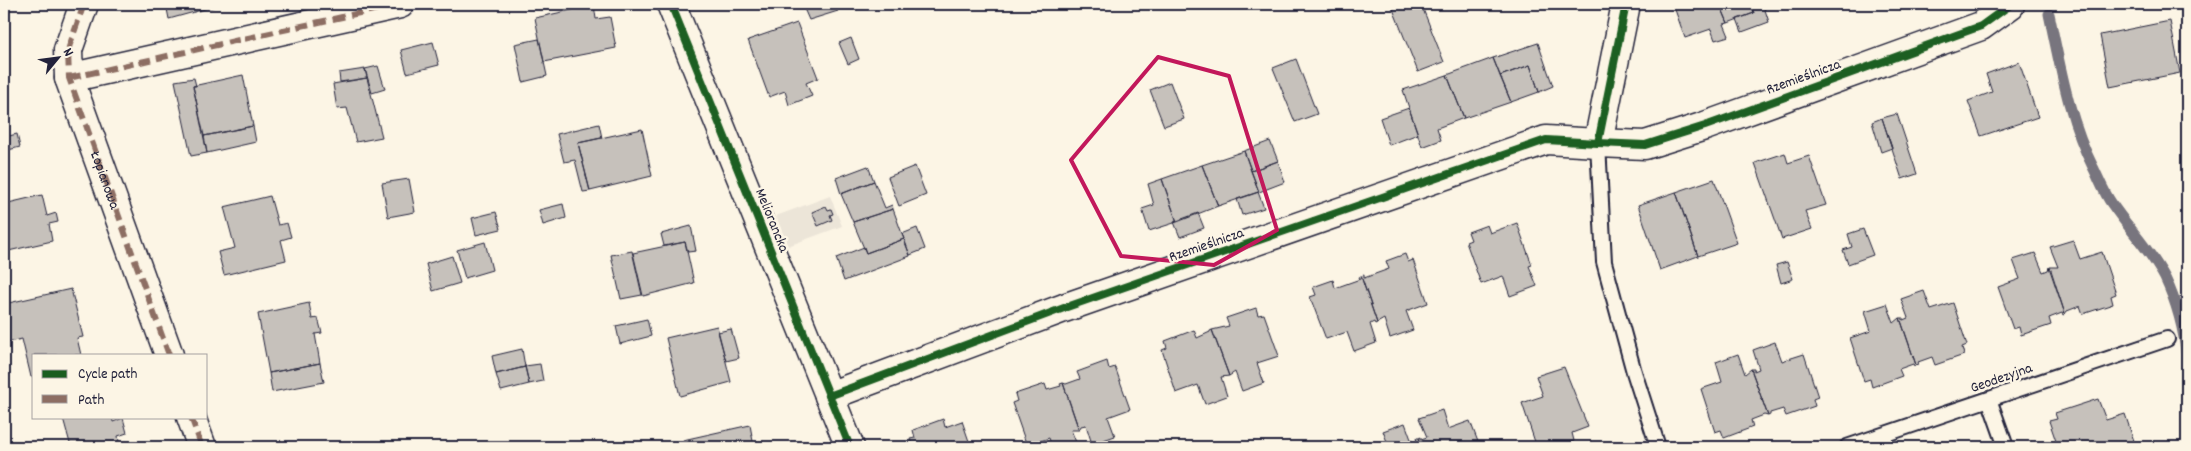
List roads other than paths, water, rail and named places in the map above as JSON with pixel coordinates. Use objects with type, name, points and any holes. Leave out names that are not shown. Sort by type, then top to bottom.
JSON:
[{"type":"street","name":"Łopianowa","points":[[84,4],[68,50],[68,78],[169,354]]},
{"type":"street","points":[[68,78],[400,4]]},
{"type":"street","name":"Meliorancka","points":[[671,4],[850,447]]},
{"type":"street","points":[[1598,143],[1626,4]]},
{"type":"street","name":"Rzemieślnicza","points":[[829,396],[1064,308],[1546,140],[1645,145],[1705,126],[1981,26],[2011,4]]},
{"type":"street","points":[[191,418],[202,447]]},
{"type":"lane","points":[[1598,143],[1604,262],[1634,372],[1658,447]]},
{"type":"lane","name":"Geodezyjna","points":[[1847,447],[2167,339]]},
{"type":"lane","points":[[1989,399],[2006,447]]},
{"type":"waterway","points":[[2049,14],[2071,111],[2085,149],[2109,200],[2165,278],[2179,317],[2187,358]]}]
